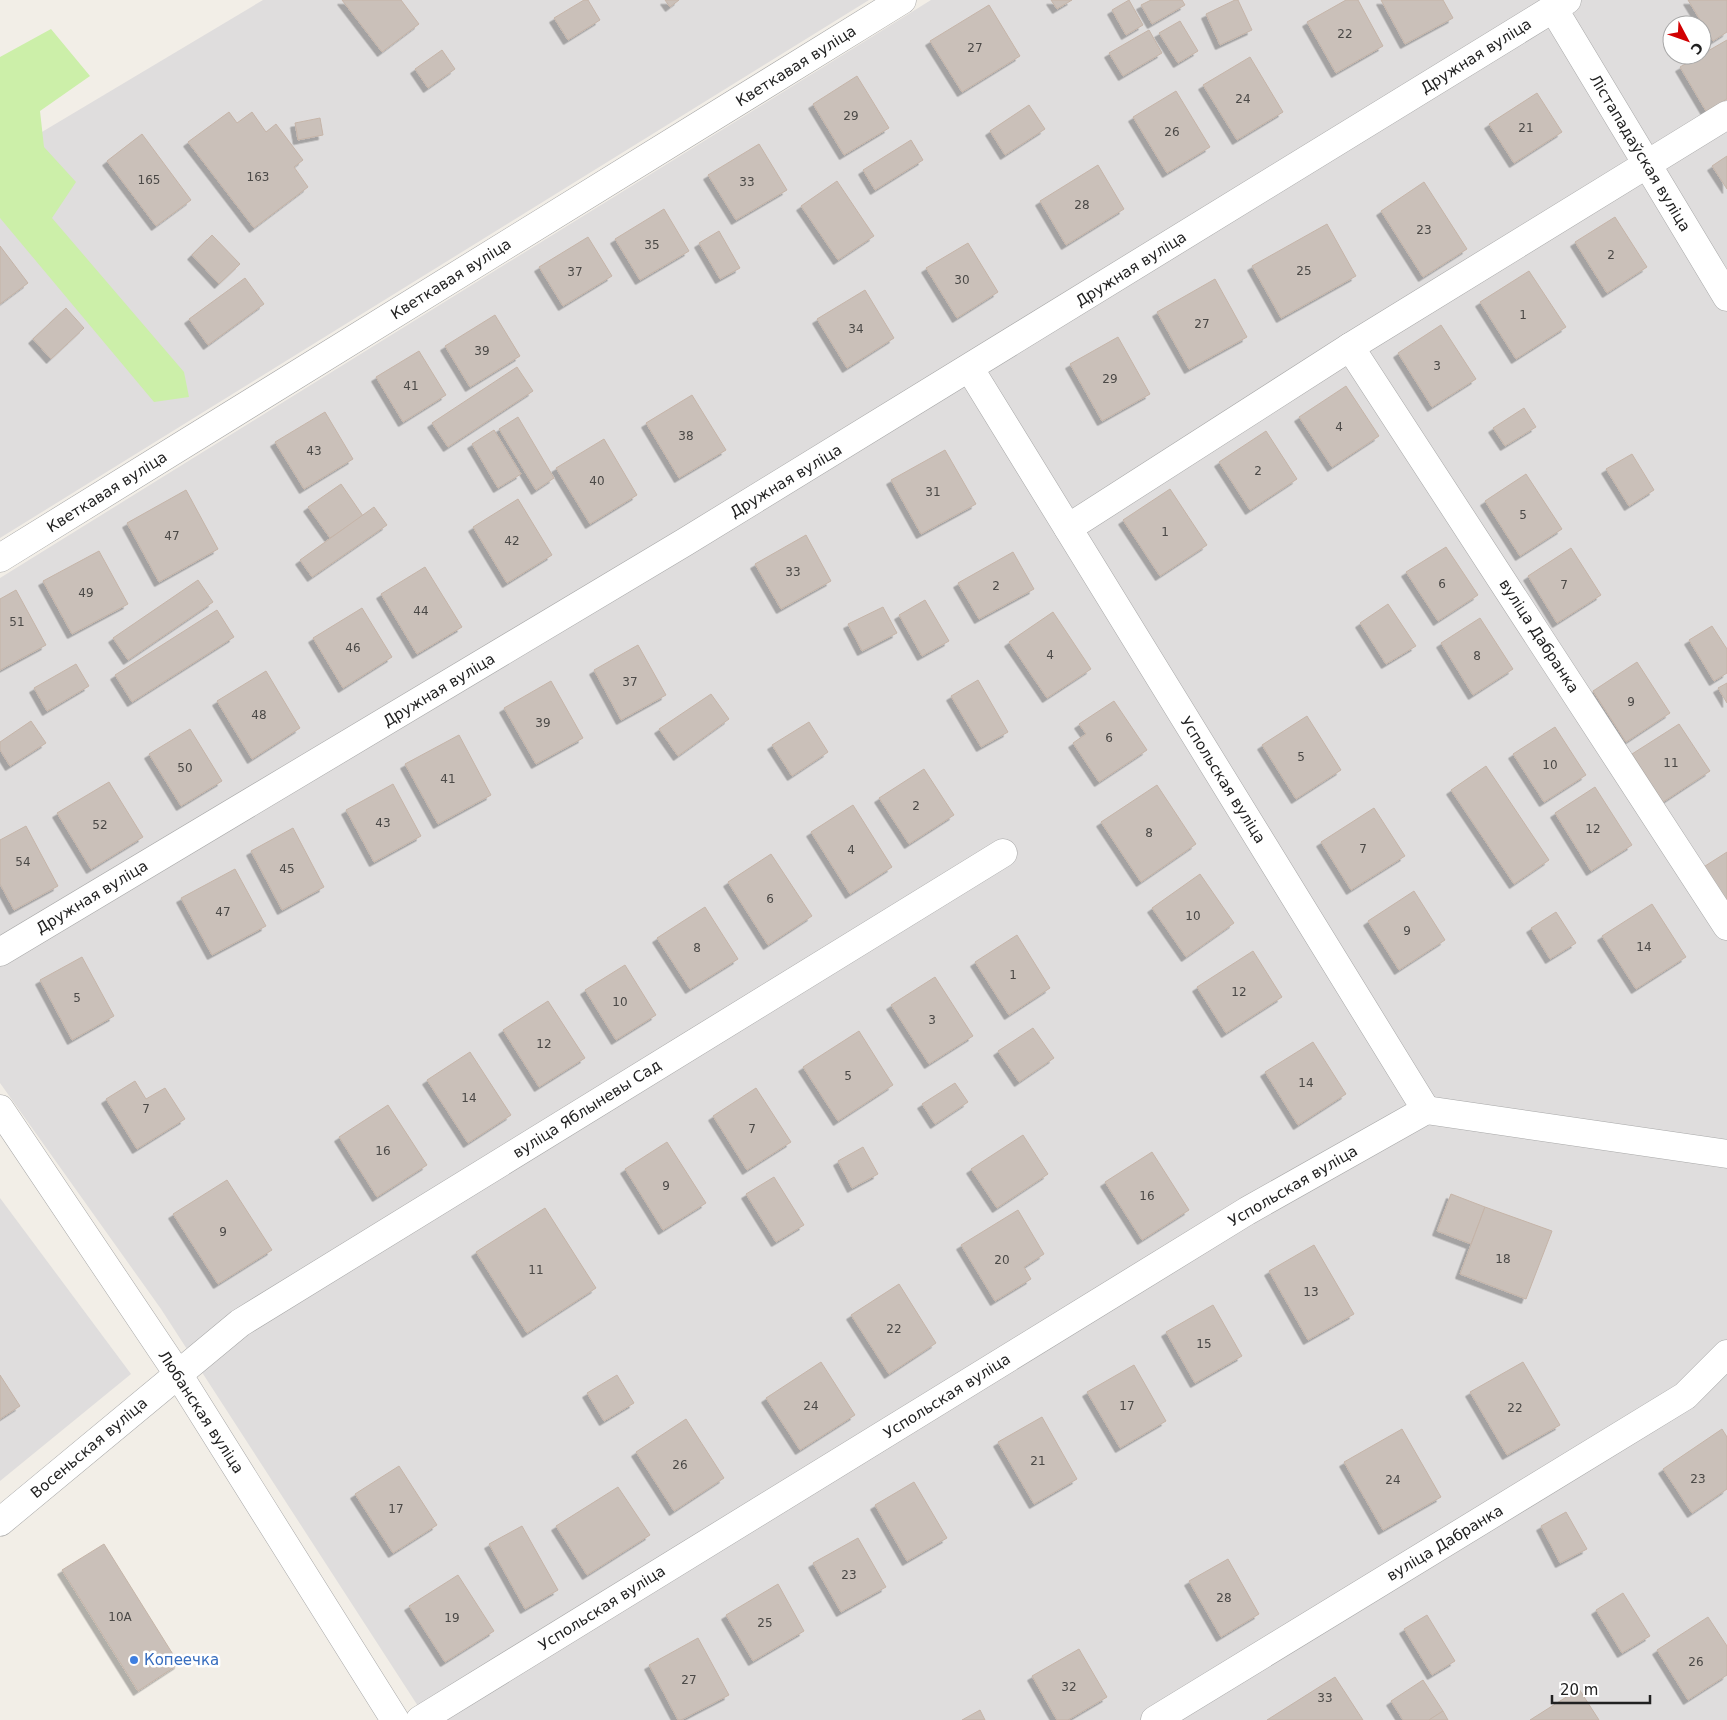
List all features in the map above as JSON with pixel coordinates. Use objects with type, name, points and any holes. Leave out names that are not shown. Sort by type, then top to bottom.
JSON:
[{"type":"street","name":"Кветкавая вуліца","points":[[0,558],[902,0]]},
{"type":"street","name":"Лістападаўская вуліца","points":[[1560,4],[1647,164],[1727,297]]},
{"type":"street","name":"Дружная вуліца","points":[[0,952],[677,547],[970,369],[1560,4]]},
{"type":"street","points":[[1068,528],[1350,347],[1727,115]]},
{"type":"street","name":"вуліца Дабранка","points":[[1350,347],[1727,926]]},
{"type":"street","name":"Успольская вуліца","points":[[420,1720],[1239,1216],[1426,1110],[970,369]]},
{"type":"street","name":"вуліца Яблыневы Сад","points":[[178,1374],[240,1323],[1003,853]]},
{"type":"street","name":"Любанская вуліца","points":[[0,1109],[178,1374],[395,1720]]},
{"type":"street","points":[[1426,1110],[1727,1154]]},
{"type":"street","name":"вуліца Дабранка","points":[[1155,1720],[1685,1396],[1727,1354]]},
{"type":"street","name":"Восеньская вуліца","points":[[0,1522],[178,1374]]},
{"type":"shaded area","points":[[263,0],[869,0],[0,538],[0,157]]},
{"type":"shaded area","points":[[931,0],[1727,0],[1727,1720],[427,1720],[161,1309],[0,1083],[0,578]]},
{"type":"shaded area","points":[[0,1198],[131,1374],[0,1481]]},
{"type":"green space","points":[[51,29],[90,76],[40,111],[44,147],[76,182],[52,218],[184,372],[189,397],[154,402],[0,218],[0,57]]},
{"type":"building","points":[[342,0],[401,0],[419,24],[382,52]]},
{"type":"building","points":[[584,0],[588,0],[600,20],[568,40],[554,18]]},
{"type":"building","points":[[665,0],[679,0],[670,7]]},
{"type":"building","points":[[1051,0],[1072,0],[1057,9]]},
{"type":"building","points":[[1129,0],[1143,25],[1126,35],[1112,10]]},
{"type":"building","points":[[1151,0],[1182,0],[1185,5],[1152,24],[1141,5]]},
{"type":"building","points":[[1238,0],[1252,30],[1220,45],[1206,14]]},
{"type":"building","points":[[1346,0],[1358,0],[1383,46],[1336,73],[1307,22]]},
{"type":"building","points":[[1381,0],[1443,0],[1453,18],[1405,44]]},
{"type":"building","points":[[1688,0],[1727,0],[1727,32],[1713,41],[1712,15],[1697,15]]},
{"type":"building","points":[[989,5],[1020,56],[962,92],[930,41]]},
{"type":"building","points":[[1180,21],[1198,51],[1178,63],[1159,33]]},
{"type":"building","points":[[1149,30],[1162,53],[1123,76],[1109,53]]},
{"type":"building","points":[[1727,40],[1727,99],[1706,111],[1680,67],[1683,65],[1712,65],[1712,49]]},
{"type":"building","points":[[442,50],[455,69],[428,88],[415,69]]},
{"type":"building","points":[[1250,57],[1283,112],[1237,140],[1203,85]]},
{"type":"building","points":[[857,76],[889,128],[844,155],[813,104]]},
{"type":"building","points":[[1176,91],[1210,147],[1167,173],[1133,117]]},
{"type":"building","points":[[1537,93],[1562,132],[1514,163],[1489,124]]},
{"type":"building","points":[[1029,105],[1045,129],[1005,155],[990,131]]},
{"type":"building","points":[[229,112],[237,123],[252,112],[266,132],[276,124],[303,160],[294,167],[308,187],[254,228],[188,142]]},
{"type":"building","points":[[320,118],[323,135],[298,140],[295,123]]},
{"type":"building","points":[[142,134],[191,200],[156,226],[107,161]]},
{"type":"building","points":[[911,140],[923,160],[875,190],[863,170]]},
{"type":"building","points":[[759,144],[787,190],[736,220],[708,175]]},
{"type":"building","points":[[1727,156],[1727,189],[1712,166]]},
{"type":"building","points":[[1098,165],[1124,209],[1066,245],[1040,201]]},
{"type":"building","points":[[837,181],[874,236],[838,260],[801,206]]},
{"type":"building","points":[[1424,182],[1467,249],[1423,277],[1381,211]]},
{"type":"building","points":[[664,209],[689,251],[640,280],[615,239]]},
{"type":"building","points":[[1615,217],[1647,267],[1607,293],[1575,242]]},
{"type":"building","points":[[1327,224],[1356,276],[1281,318],[1252,266]]},
{"type":"building","points":[[719,231],[740,268],[720,279],[699,243]]},
{"type":"building","points":[[212,235],[240,264],[219,284],[192,255]]},
{"type":"building","points":[[588,237],[612,276],[563,306],[539,267]]},
{"type":"building","points":[[968,243],[998,292],[957,318],[926,268]]},
{"type":"building","points":[[0,246],[28,283],[0,304]]},
{"type":"building","points":[[1529,271],[1566,327],[1516,359],[1480,302]]},
{"type":"building","points":[[245,278],[264,304],[208,345],[189,319]]},
{"type":"building","points":[[1215,279],[1247,337],[1189,369],[1157,312]]},
{"type":"building","points":[[865,290],[894,338],[847,368],[817,319]]},
{"type":"building","points":[[66,308],[84,328],[51,359],[33,339]]},
{"type":"building","points":[[495,315],[520,356],[470,387],[445,346]]},
{"type":"building","points":[[1441,325],[1476,379],[1432,407],[1398,353]]},
{"type":"building","points":[[1118,337],[1150,394],[1102,421],[1070,364]]},
{"type":"building","points":[[419,351],[446,395],[403,422],[376,377]]},
{"type":"building","points":[[517,367],[533,391],[448,447],[432,423]]},
{"type":"building","points":[[1346,386],[1379,436],[1332,467],[1299,417]]},
{"type":"building","points":[[692,395],[726,450],[679,478],[646,423]]},
{"type":"building","points":[[1524,408],[1536,427],[1505,446],[1493,428]]},
{"type":"building","points":[[325,412],[353,459],[304,489],[275,442]]},
{"type":"building","points":[[518,417],[554,478],[536,490],[499,429]]},
{"type":"building","points":[[494,430],[521,474],[498,488],[472,444]]},
{"type":"building","points":[[1266,431],[1297,479],[1250,510],[1219,462]]},
{"type":"building","points":[[604,439],[637,495],[590,524],[556,468]]},
{"type":"building","points":[[945,450],[976,504],[921,534],[891,480]]},
{"type":"building","points":[[1632,454],[1654,490],[1629,506],[1606,469]]},
{"type":"building","points":[[1526,474],[1562,529],[1520,556],[1485,501]]},
{"type":"building","points":[[341,484],[363,516],[330,538],[308,507]]},
{"type":"building","points":[[1170,489],[1207,545],[1160,576],[1123,520]]},
{"type":"building","points":[[186,490],[218,549],[159,582],[127,523]]},
{"type":"building","points":[[518,499],[552,555],[507,583],[473,527]]},
{"type":"building","points":[[374,507],[387,525],[312,577],[300,560]]},
{"type":"building","points":[[806,535],[831,581],[781,609],[755,564]]},
{"type":"building","points":[[1446,547],[1478,595],[1438,621],[1406,572]]},
{"type":"building","points":[[1571,548],[1601,595],[1557,623],[1528,576]]},
{"type":"building","points":[[99,551],[128,604],[72,634],[43,581]]},
{"type":"building","points":[[1013,552],[1034,589],[979,619],[958,583]]},
{"type":"building","points":[[425,567],[462,627],[417,654],[381,594]]},
{"type":"building","points":[[198,580],[213,602],[128,660],[113,638]]},
{"type":"building","points":[[16,590],[46,645],[0,670],[0,599]]},
{"type":"building","points":[[925,600],[949,641],[922,656],[899,615]]},
{"type":"building","points":[[1388,604],[1416,646],[1386,664],[1360,623]]},
{"type":"building","points":[[883,607],[897,633],[862,651],[848,624]]},
{"type":"building","points":[[362,608],[392,657],[343,688],[313,638]]},
{"type":"building","points":[[217,610],[234,637],[132,702],[115,675]]},
{"type":"building","points":[[1053,612],[1091,669],[1047,698],[1009,642]]},
{"type":"building","points":[[1480,618],[1513,669],[1473,695],[1441,643]]},
{"type":"building","points":[[1712,626],[1727,649],[1727,673],[1714,681],[1689,640]]},
{"type":"building","points":[[638,645],[666,695],[621,720],[594,670]]},
{"type":"building","points":[[1637,662],[1670,713],[1626,742],[1593,691]]},
{"type":"building","points":[[76,664],[89,686],[47,711],[34,688]]},
{"type":"building","points":[[266,671],[300,728],[252,759],[217,701]]},
{"type":"building","points":[[978,680],[1008,732],[981,747],[951,696]]},
{"type":"building","points":[[551,681],[583,738],[536,764],[504,708]]},
{"type":"building","points":[[1727,683],[1727,703],[1718,688]]},
{"type":"building","points":[[711,694],[729,719],[678,756],[659,729]]},
{"type":"building","points":[[1114,701],[1147,750],[1099,782],[1073,743],[1086,734],[1079,724]]},
{"type":"building","points":[[1307,716],[1341,770],[1296,799],[1262,745]]},
{"type":"building","points":[[31,721],[46,743],[10,766],[0,750],[0,742]]},
{"type":"building","points":[[809,722],[828,752],[792,776],[772,745]]},
{"type":"building","points":[[1679,724],[1710,771],[1663,802],[1632,754]]},
{"type":"building","points":[[1555,727],[1586,775],[1544,802],[1513,754]]},
{"type":"building","points":[[190,729],[222,781],[181,806],[149,754]]},
{"type":"building","points":[[459,735],[491,795],[438,824],[405,764]]},
{"type":"building","points":[[1486,766],[1549,860],[1514,884],[1451,790]]},
{"type":"building","points":[[924,769],[954,815],[909,844],[879,798]]},
{"type":"building","points":[[109,782],[143,837],[91,869],[57,813]]},
{"type":"building","points":[[393,784],[421,836],[374,862],[346,810]]},
{"type":"building","points":[[1157,785],[1196,844],[1141,882],[1101,822]]},
{"type":"building","points":[[1595,787],[1632,845],[1591,871],[1555,813]]},
{"type":"building","points":[[853,805],[892,867],[850,894],[811,832]]},
{"type":"building","points":[[1374,808],[1405,856],[1351,890],[1321,842]]},
{"type":"building","points":[[26,826],[58,886],[14,910],[0,884],[0,840]]},
{"type":"building","points":[[293,828],[324,887],[282,910],[251,851]]},
{"type":"building","points":[[1727,852],[1727,907],[1702,868]]},
{"type":"building","points":[[771,854],[812,916],[768,945],[728,882]]},
{"type":"building","points":[[235,869],[266,926],[212,955],[181,898]]},
{"type":"building","points":[[1200,874],[1234,923],[1186,957],[1152,908]]},
{"type":"building","points":[[1414,891],[1445,940],[1399,970],[1368,921]]},
{"type":"building","points":[[1652,904],[1686,957],[1636,989],[1602,936]]},
{"type":"building","points":[[705,907],[738,959],[690,989],[657,938]]},
{"type":"building","points":[[1556,912],[1576,943],[1550,959],[1531,928]]},
{"type":"building","points":[[1017,935],[1050,988],[1009,1015],[975,962]]},
{"type":"building","points":[[1253,951],[1282,997],[1226,1033],[1197,987]]},
{"type":"building","points":[[82,957],[114,1016],[72,1040],[40,980]]},
{"type":"building","points":[[625,965],[656,1015],[616,1040],[585,990]]},
{"type":"building","points":[[935,977],[973,1036],[929,1064],[891,1005]]},
{"type":"building","points":[[548,1001],[585,1058],[539,1087],[503,1030]]},
{"type":"building","points":[[1033,1028],[1054,1058],[1019,1082],[998,1051]]},
{"type":"building","points":[[859,1031],[893,1085],[838,1121],[803,1067]]},
{"type":"building","points":[[1313,1042],[1346,1094],[1298,1125],[1265,1072]]},
{"type":"building","points":[[470,1052],[511,1115],[468,1143],[427,1080]]},
{"type":"building","points":[[135,1081],[146,1099],[165,1088],[185,1119],[137,1149],[106,1099]]},
{"type":"building","points":[[955,1083],[968,1102],[935,1124],[922,1104]]},
{"type":"building","points":[[756,1088],[791,1142],[747,1170],[713,1116]]},
{"type":"building","points":[[388,1105],[427,1165],[377,1197],[339,1137]]},
{"type":"building","points":[[1023,1135],[1048,1174],[997,1208],[971,1169]]},
{"type":"building","points":[[667,1142],[706,1203],[663,1230],[625,1169]]},
{"type":"building","points":[[863,1147],[878,1174],[852,1188],[838,1161]]},
{"type":"building","points":[[1152,1152],[1189,1210],[1142,1240],[1105,1182]]},
{"type":"building","points":[[774,1177],[804,1225],[776,1242],[746,1194]]},
{"type":"building","points":[[227,1180],[272,1250],[218,1284],[173,1214]]},
{"type":"building","points":[[1451,1194],[1485,1207],[1471,1244],[1437,1231]]},
{"type":"building","points":[[1485,1207],[1552,1231],[1526,1299],[1460,1274]]},
{"type":"building","points":[[545,1208],[596,1288],[527,1333],[476,1252]]},
{"type":"building","points":[[1018,1210],[1044,1254],[1024,1267],[1031,1279],[995,1301],[961,1245]]},
{"type":"building","points":[[1314,1245],[1354,1314],[1308,1340],[1269,1271]]},
{"type":"building","points":[[899,1284],[936,1343],[889,1374],[851,1315]]},
{"type":"building","points":[[1213,1305],[1242,1356],[1195,1383],[1166,1332]]},
{"type":"building","points":[[821,1362],[855,1415],[800,1450],[766,1398]]},
{"type":"building","points":[[1523,1362],[1560,1425],[1507,1455],[1470,1392]]},
{"type":"building","points":[[1134,1365],[1166,1421],[1120,1448],[1087,1392]]},
{"type":"building","points":[[0,1375],[20,1406],[0,1419]]},
{"type":"building","points":[[617,1375],[634,1403],[604,1421],[587,1393]]},
{"type":"building","points":[[1042,1417],[1077,1479],[1034,1504],[998,1442]]},
{"type":"building","points":[[686,1419],[724,1478],[674,1511],[636,1452]]},
{"type":"building","points":[[1402,1429],[1441,1497],[1383,1530],[1344,1462]]},
{"type":"building","points":[[1722,1429],[1727,1437],[1727,1489],[1692,1513],[1663,1469]]},
{"type":"building","points":[[399,1466],[437,1525],[393,1553],[355,1494]]},
{"type":"building","points":[[914,1482],[947,1538],[907,1561],[875,1505]]},
{"type":"building","points":[[618,1487],[650,1535],[587,1575],[556,1526]]},
{"type":"building","points":[[1566,1512],[1587,1549],[1560,1563],[1541,1526]]},
{"type":"building","points":[[522,1526],[558,1590],[525,1609],[489,1544]]},
{"type":"building","points":[[858,1538],[886,1587],[841,1612],[813,1563]]},
{"type":"building","points":[[104,1544],[179,1664],[138,1691],[62,1570]]},
{"type":"building","points":[[1228,1559],[1259,1614],[1221,1637],[1189,1581]]},
{"type":"building","points":[[458,1575],[494,1631],[445,1662],[409,1606]]},
{"type":"building","points":[[778,1584],[804,1631],[753,1661],[726,1615]]},
{"type":"building","points":[[1623,1593],[1650,1636],[1622,1653],[1596,1610]]},
{"type":"building","points":[[1427,1615],[1455,1661],[1432,1675],[1404,1629]]},
{"type":"building","points":[[1708,1617],[1727,1646],[1727,1675],[1688,1700],[1657,1650]]},
{"type":"building","points":[[698,1638],[729,1695],[678,1720],[649,1665]]},
{"type":"building","points":[[1079,1649],[1107,1697],[1068,1720],[1057,1720],[1032,1676]]},
{"type":"building","points":[[1335,1677],[1363,1720],[1267,1720]]},
{"type":"building","points":[[1423,1680],[1443,1711],[1429,1720],[1403,1720],[1391,1701]]},
{"type":"building","points":[[1579,1689],[1599,1720],[1530,1720]]},
{"type":"building","points":[[980,1710],[985,1720],[962,1720]]},
{"type":"building","points":[[1443,1711],[1448,1720],[1429,1720]]},
{"type":"place","name":"Копеечка","points":[[134,1660]]}]
